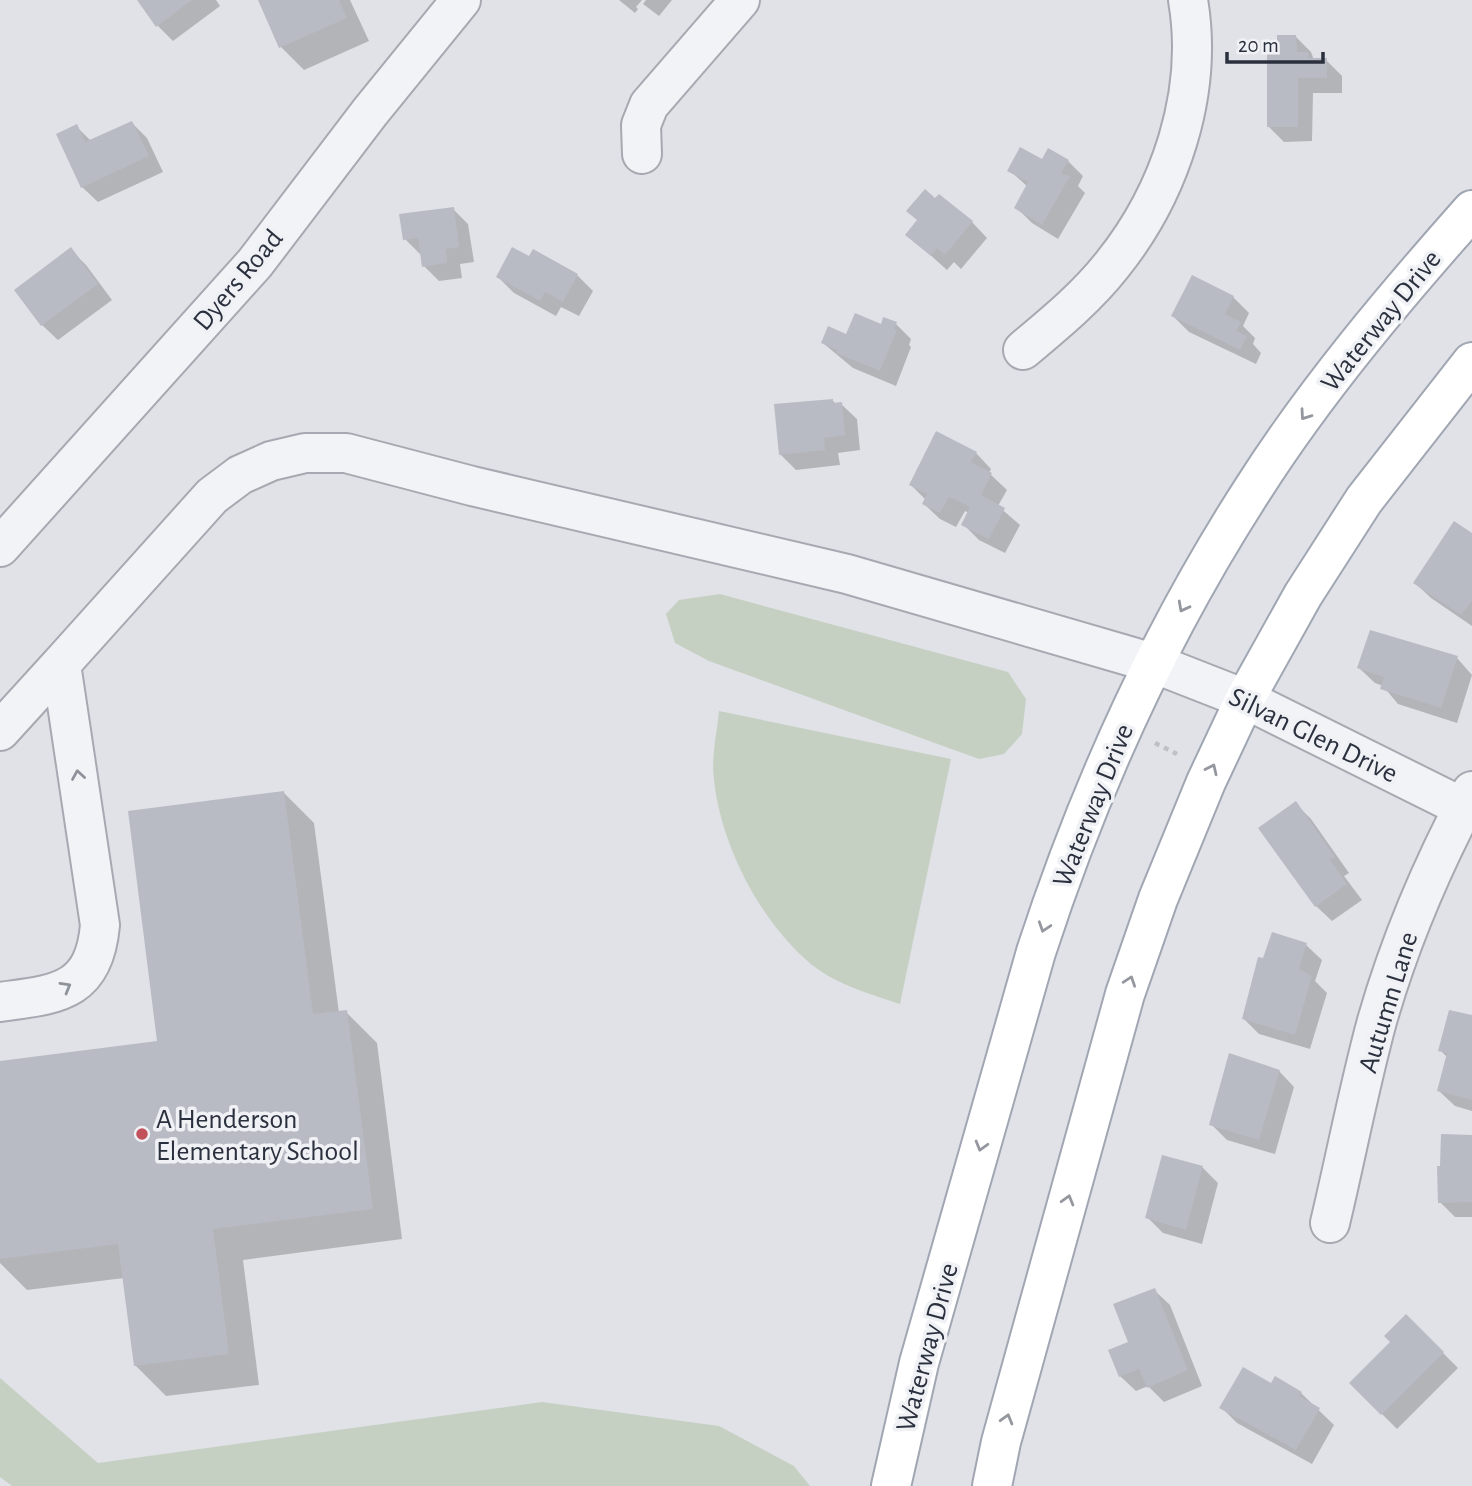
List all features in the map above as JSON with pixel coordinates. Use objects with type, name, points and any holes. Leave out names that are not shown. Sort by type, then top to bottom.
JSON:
[{"type":"main road","name":"Waterway Drive","points":[[891,1486],[919,1363],[1036,952],[1058,885],[1101,774],[1153,663],[1206,565],[1254,487],[1312,403],[1472,210]]},
{"type":"main road","points":[[992,1486],[1001,1442],[1125,994],[1163,887],[1206,782],[1245,699],[1303,595],[1364,500],[1472,362]]},
{"type":"street","name":"Dyers Road","points":[[0,547],[255,263],[370,112],[461,0]]},
{"type":"street","points":[[642,154],[640,125],[649,105],[740,0]]},
{"type":"street","points":[[1023,350],[1075,307],[1112,265],[1144,219],[1168,168],[1185,115],[1192,65],[1188,0]]},
{"type":"street","name":"Silvan Glen Drive","points":[[0,731],[212,496],[240,475],[271,461],[305,453],[346,453],[472,486],[847,575],[1153,663],[1245,699],[1469,803]]},
{"type":"street","points":[[0,1002],[51,995],[72,985],[88,969],[98,948],[100,925],[61,664]]},
{"type":"street","name":"Autumn Lane","points":[[1330,1223],[1377,1022],[1406,933],[1443,846],[1469,803]]},
{"type":"path","points":[[1148,740],[1177,754]]},
{"type":"green space","points":[[720,594],[1008,672],[1026,699],[1022,734],[1004,754],[979,759],[709,661],[675,643],[666,614],[679,600]]},
{"type":"green space","points":[[719,711],[951,759],[900,1004],[843,983],[812,965],[793,948],[760,905],[735,856],[718,805],[713,763]]},
{"type":"green space","points":[[0,1378],[98,1463],[542,1402],[719,1426],[794,1466],[810,1486],[12,1486],[0,1477]]},
{"type":"building","points":[[137,0],[192,0],[156,27]]},
{"type":"building","points":[[258,0],[339,0],[347,18],[279,48]]},
{"type":"building","points":[[1277,35],[1296,35],[1297,52],[1308,52],[1309,58],[1327,58],[1327,78],[1298,78],[1298,127],[1267,127],[1267,49],[1277,49]]},
{"type":"building","points":[[132,121],[149,156],[81,188],[56,134],[77,124],[85,142]]},
{"type":"building","points":[[1020,147],[1042,159],[1048,148],[1069,160],[1061,173],[1070,176],[1042,225],[1014,208],[1028,182],[1007,171]]},
{"type":"building","points":[[925,189],[935,198],[939,194],[973,221],[945,255],[937,248],[931,256],[905,235],[917,220],[906,211]]},
{"type":"building","points":[[454,207],[459,247],[446,249],[447,263],[422,267],[418,238],[403,240],[399,214]]},
{"type":"building","points":[[71,247],[98,284],[41,326],[14,290]]},
{"type":"building","points":[[512,247],[529,256],[533,249],[578,274],[563,302],[545,292],[540,301],[496,277]]},
{"type":"building","points":[[1192,275],[1234,296],[1225,314],[1241,322],[1236,331],[1247,336],[1240,350],[1171,316]]},
{"type":"building","points":[[855,313],[881,324],[883,317],[897,322],[894,329],[897,330],[880,371],[836,353],[837,350],[821,343],[828,326],[846,334]]},
{"type":"building","points":[[833,399],[833,403],[842,402],[845,435],[824,438],[825,450],[779,455],[774,404]]},
{"type":"building","points":[[936,431],[977,452],[971,462],[992,473],[981,495],[1005,508],[989,539],[961,525],[970,507],[949,497],[940,513],[922,504],[927,494],[909,485]]},
{"type":"building","points":[[1454,521],[1472,533],[1472,601],[1461,615],[1413,583]]},
{"type":"building","points":[[1370,630],[1458,656],[1441,708],[1380,689],[1384,677],[1357,668]]},
{"type":"building","points":[[284,791],[313,1014],[347,1010],[373,1209],[213,1229],[229,1354],[134,1366],[118,1244],[0,1259],[0,1061],[157,1041],[128,811]]},
{"type":"building","points":[[1296,801],[1335,857],[1330,860],[1347,884],[1315,907],[1258,828]]},
{"type":"building","points":[[1272,932],[1307,943],[1299,969],[1312,976],[1295,1035],[1242,1019],[1258,957],[1263,958]]},
{"type":"building","points":[[1449,1010],[1472,1015],[1472,1100],[1437,1091],[1447,1053],[1438,1051]]},
{"type":"building","points":[[1229,1053],[1280,1070],[1259,1140],[1209,1125]]},
{"type":"building","points":[[1441,1134],[1472,1135],[1472,1202],[1438,1203],[1437,1166],[1440,1166]]},
{"type":"building","points":[[1162,1155],[1203,1166],[1186,1230],[1145,1218]]},
{"type":"building","points":[[1155,1288],[1188,1370],[1147,1388],[1139,1369],[1119,1377],[1108,1350],[1128,1342],[1113,1304]]},
{"type":"building","points":[[1406,1314],[1444,1352],[1381,1415],[1349,1383],[1390,1342],[1384,1336]]},
{"type":"building","points":[[1243,1367],[1271,1383],[1275,1376],[1302,1392],[1299,1396],[1320,1408],[1296,1450],[1219,1408]]},
{"type":"place","name":"A Henderson Elementary School","points":[[142,1134]]}]
